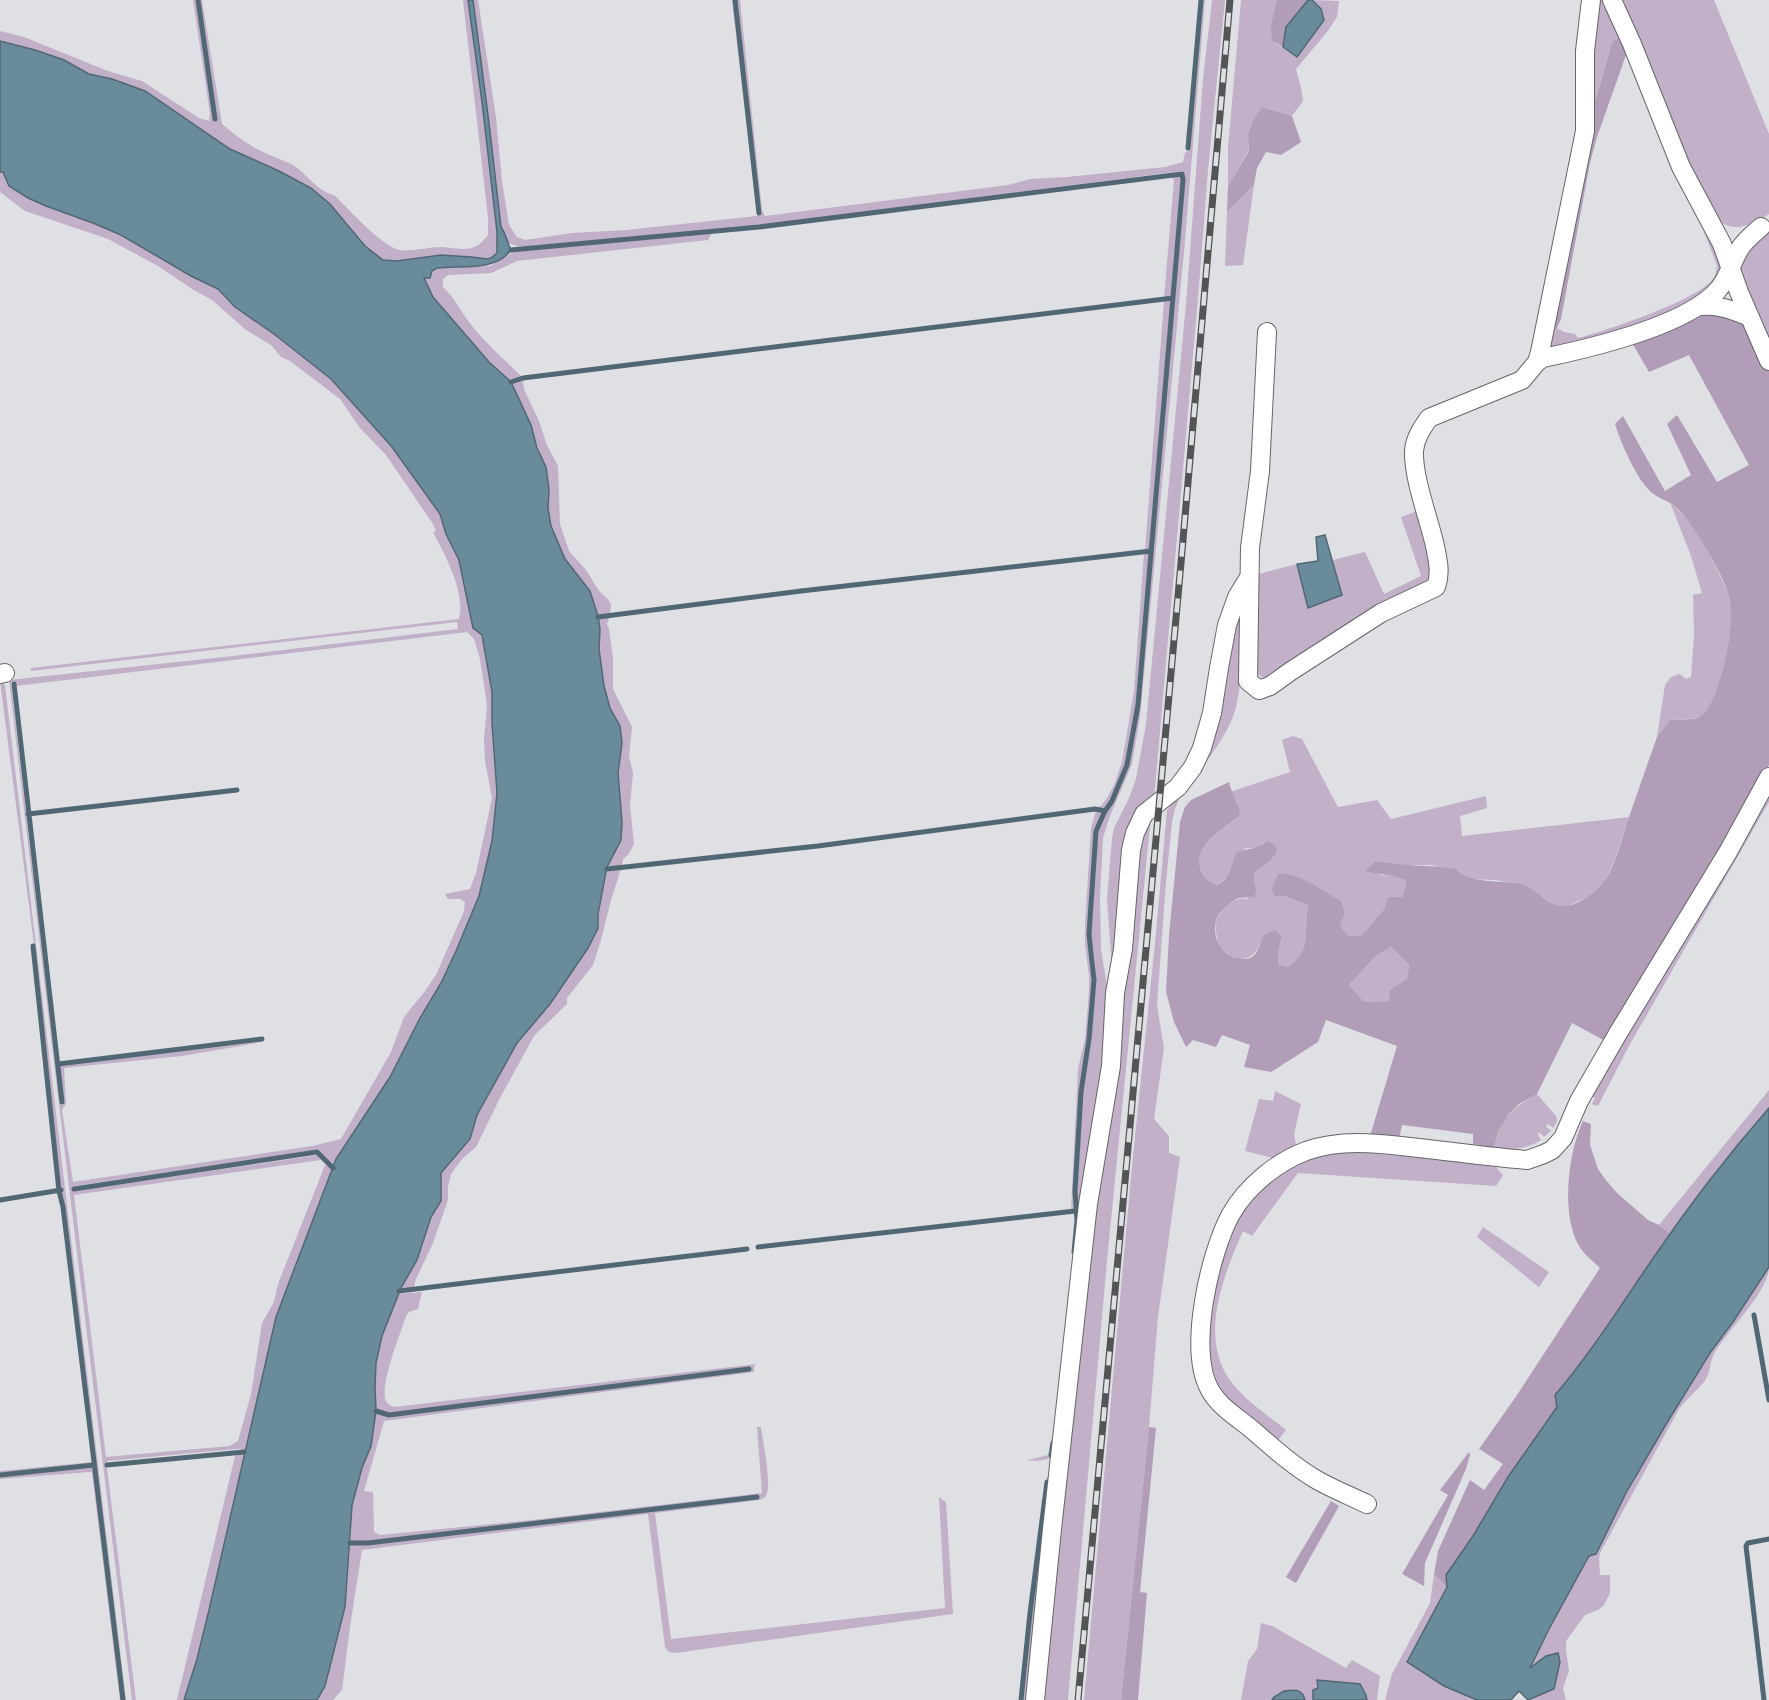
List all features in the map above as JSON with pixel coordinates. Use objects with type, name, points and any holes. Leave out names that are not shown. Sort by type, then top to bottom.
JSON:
[{"type":"street","points":[[1537,362],[1585,131],[1585,44],[1591,0]]},
{"type":"street","points":[[1612,0],[1681,166],[1722,244],[1769,361]]},
{"type":"street","points":[[1709,220],[1733,232],[1765,224]]},
{"type":"street","points":[[1267,332],[1260,471],[1250,548],[1249,577],[1248,681],[1259,690],[1270,686],[1381,612],[1436,587],[1439,577],[1438,559],[1416,470],[1414,450],[1419,431],[1429,418],[1522,380],[1543,358],[1637,333],[1701,306],[1719,289],[1743,244],[1765,224]]},
{"type":"street","points":[[1701,306],[1716,306],[1750,317]]},
{"type":"street","points":[[1035,1700],[1088,1204],[1112,1066],[1115,993],[1123,949],[1131,850],[1135,832],[1144,814],[1178,786],[1193,767],[1202,748],[1212,713],[1227,625],[1237,597],[1249,577]]},
{"type":"street","points":[[1367,1503],[1318,1481],[1303,1471],[1227,1410],[1208,1387],[1200,1348],[1203,1310],[1216,1252],[1232,1213],[1247,1193],[1274,1168],[1295,1155],[1328,1144],[1378,1144],[1527,1160],[1552,1150],[1563,1138],[1579,1101],[1728,852],[1769,777]]},
{"type":"shaded area","points":[[193,0],[197,0],[214,119],[216,120],[199,0],[202,0],[222,124],[250,145],[296,167],[319,187],[334,195],[383,241],[403,250],[441,247],[467,249],[483,241],[488,235],[488,217],[463,0],[468,0],[497,232],[497,253],[487,259],[441,255],[397,261],[383,260],[365,246],[330,204],[279,171],[230,149],[145,91],[112,79],[89,74],[64,60],[35,50],[0,41],[0,31],[24,37],[108,71],[142,81],[199,118],[209,121],[210,114]]},
{"type":"shaded area","points":[[473,0],[478,0],[496,117],[509,225],[517,237],[525,240],[572,233],[626,230],[757,216],[732,0],[734,0],[759,213],[761,213],[737,0],[740,0],[762,210],[765,216],[1008,185],[1030,179],[1165,167],[1183,162],[1185,153],[1189,150],[1197,35],[1202,0],[1205,0],[1184,252],[1140,717],[1132,764],[1103,838],[1100,897],[1101,949],[1110,1005],[1054,1458],[1027,1460],[1053,1454],[1078,1220],[1076,1211],[1083,1090],[1096,983],[1091,934],[1098,831],[1121,786],[1129,763],[1139,701],[1185,176],[1182,171],[760,225],[520,247],[508,243],[501,227]]},
{"type":"shaded area","points":[[1212,0],[1225,0],[1208,170],[1154,800],[1123,902],[1112,968],[1107,899],[1112,838],[1114,828],[1136,779],[1146,724]]},
{"type":"shaded area","points":[[1241,0],[1279,0],[1272,41],[1297,57],[1324,20],[1321,9],[1312,0],[1339,1],[1337,17],[1296,69],[1303,101],[1292,116],[1262,107],[1253,120],[1248,135],[1249,150],[1228,186],[1228,148]]},
{"type":"shaded area","points":[[1279,0],[1308,0],[1286,27],[1283,47],[1272,41],[1271,25]]},
{"type":"shaded area","points":[[1595,0],[1607,0],[1626,40],[1611,46],[1591,108]]},
{"type":"shaded area","points":[[1616,0],[1714,0],[1769,134],[1769,214],[1747,225],[1733,227],[1718,221],[1711,214]]},
{"type":"shaded area","points":[[1619,38],[1628,44],[1626,55],[1590,163],[1561,319],[1557,328],[1546,337],[1591,108],[1611,46]]},
{"type":"shaded area","points":[[1262,107],[1292,116],[1301,142],[1281,155],[1266,152],[1257,168],[1254,185],[1227,212],[1228,186],[1249,151],[1248,135],[1253,120]]},
{"type":"shaded area","points":[[0,172],[3,172],[9,186],[28,198],[121,235],[218,289],[235,307],[331,379],[392,447],[440,514],[446,534],[459,560],[473,628],[482,635],[492,692],[497,793],[492,841],[479,896],[441,983],[390,1077],[336,1159],[276,1317],[209,1610],[184,1700],[177,1700],[235,1456],[244,1452],[236,1449],[107,1461],[136,1700],[132,1700],[54,1062],[9,680],[458,629],[457,622],[31,671],[31,668],[459,619],[460,598],[453,574],[433,532],[436,531],[433,524],[386,455],[360,428],[340,399],[290,361],[281,357],[271,345],[246,330],[212,300],[158,266],[108,239],[25,211],[0,192]],"holes":[[[467,632],[474,639],[480,659],[487,705],[485,761],[492,798],[476,873],[470,889],[445,894],[448,899],[460,899],[465,902],[464,911],[436,975],[404,1017],[391,1052],[341,1139],[312,1146],[73,1182],[62,1110],[66,1104],[64,1068],[182,1056],[263,1042],[59,1065],[64,1102],[63,1105],[60,1103],[11,683],[15,682],[16,686]],[[318,1150],[332,1167],[325,1165],[278,1284],[274,1302],[262,1323],[251,1394],[238,1441],[229,1446],[106,1457],[74,1195],[321,1160],[318,1155],[75,1191],[74,1186]]]},
{"type":"shaded area","points":[[1180,176],[1182,180],[1171,298],[1164,298],[1174,180],[1172,177]]},
{"type":"shaded area","points":[[1254,185],[1243,265],[1225,266],[1227,212]]},
{"type":"shaded area","points":[[1693,202],[1723,260],[1720,281],[1669,316],[1547,354],[1546,337],[1557,328],[1575,334],[1578,338],[1652,313],[1707,285],[1715,276],[1717,266]]},
{"type":"shaded area","points":[[1769,231],[1769,350],[1738,279],[1743,253]]},
{"type":"shaded area","points":[[712,233],[708,240],[517,261],[491,273],[448,275],[443,279],[443,287],[481,336],[522,377],[509,381],[489,362],[433,297],[424,278],[430,277],[432,271],[437,268],[490,266],[514,252]]},
{"type":"shaded area","points":[[1172,300],[1150,550],[1145,551],[1164,301]]},
{"type":"shaded area","points":[[1701,312],[1734,317],[1749,327],[1769,370],[1769,765],[1605,1041],[1572,1023],[1537,1094],[1519,1104],[1509,1114],[1498,1132],[1494,1147],[1473,1144],[1473,1134],[1402,1125],[1399,1139],[1370,1136],[1397,1046],[1326,1020],[1318,1042],[1271,1072],[1244,1067],[1250,1045],[1222,1035],[1216,1047],[1193,1040],[1186,1047],[1174,1022],[1166,992],[1180,822],[1185,807],[1191,800],[1229,782],[1239,807],[1240,816],[1206,844],[1200,859],[1200,867],[1204,876],[1216,885],[1227,876],[1236,853],[1261,846],[1268,841],[1275,845],[1277,850],[1270,861],[1254,875],[1257,890],[1254,897],[1237,899],[1219,915],[1215,928],[1216,935],[1220,947],[1229,956],[1248,959],[1259,948],[1264,935],[1275,930],[1282,936],[1278,964],[1287,967],[1301,954],[1304,947],[1308,905],[1284,896],[1275,896],[1272,889],[1278,874],[1293,875],[1341,901],[1345,913],[1340,926],[1348,936],[1362,935],[1384,909],[1388,897],[1403,897],[1407,881],[1365,871],[1376,861],[1456,869],[1461,874],[1476,879],[1521,884],[1558,906],[1570,905],[1588,897],[1603,883],[1610,873],[1657,737],[1670,720],[1697,718],[1710,705],[1724,663],[1731,618],[1728,591],[1692,526],[1678,509],[1651,492],[1643,483],[1629,458],[1615,424],[1623,416],[1665,491],[1691,475],[1667,424],[1677,415],[1717,482],[1749,465],[1689,355],[1649,372],[1631,341]],"holes":[[[1391,947],[1409,965],[1407,979],[1389,991],[1390,1001],[1364,1002],[1349,985],[1376,956]]]},
{"type":"shaded area","points":[[523,379],[524,389],[558,466],[560,524],[569,551],[586,570],[599,591],[608,599],[611,604],[610,614],[598,616],[590,591],[565,559],[551,526],[546,467],[511,383]]},
{"type":"shaded area","points":[[1670,502],[1687,519],[1713,560],[1729,596],[1731,617],[1728,647],[1721,676],[1707,711],[1698,718],[1670,720],[1657,737],[1665,685],[1671,677],[1680,674],[1686,679],[1691,677],[1694,634],[1693,595],[1702,593],[1691,556]]},
{"type":"shaded area","points":[[1417,511],[1434,572],[1427,585],[1265,679],[1255,672],[1255,575],[1297,564],[1308,607],[1342,595],[1333,560],[1365,552],[1384,594],[1421,576],[1401,517]]},
{"type":"shaded area","points":[[1150,552],[1137,700],[1130,746],[1124,768],[1104,810],[1095,808],[1101,806],[1107,798],[1122,762],[1134,691],[1144,553]]},
{"type":"shaded area","points":[[1243,598],[1241,670],[1235,711],[1224,735],[1199,772]]},
{"type":"shaded area","points":[[610,616],[607,624],[613,658],[613,689],[632,727],[629,756],[633,773],[630,806],[634,844],[623,859],[622,866],[607,867],[621,839],[618,773],[622,743],[620,726],[610,708],[604,686],[599,649],[598,618]]},
{"type":"shaded area","points":[[0,681],[5,685],[126,1700],[124,1700],[61,1190],[34,944]]},
{"type":"shaded area","points":[[1293,736],[1302,739],[1338,807],[1377,800],[1391,819],[1486,796],[1487,808],[1460,816],[1462,836],[1629,817],[1615,860],[1605,881],[1590,896],[1568,906],[1557,906],[1524,885],[1471,879],[1431,865],[1399,865],[1377,861],[1380,875],[1397,876],[1408,881],[1403,898],[1388,897],[1384,909],[1362,935],[1347,936],[1340,926],[1345,913],[1301,879],[1275,896],[1284,896],[1308,905],[1304,947],[1295,961],[1287,967],[1278,964],[1282,936],[1259,945],[1248,958],[1231,958],[1221,950],[1218,943],[1217,919],[1231,903],[1238,899],[1247,899],[1257,890],[1254,881],[1256,871],[1270,861],[1277,850],[1264,844],[1256,848],[1246,848],[1234,861],[1227,876],[1215,885],[1202,873],[1200,859],[1202,851],[1212,837],[1240,816],[1237,801],[1230,792],[1290,772],[1282,740]]},
{"type":"shaded area","points":[[1769,789],[1769,802],[1630,1044],[1598,1106],[1592,1104],[1595,1098],[1592,1096]]},
{"type":"shaded area","points":[[1180,797],[1172,822],[1166,882],[1157,1005],[1164,1048],[1154,1119],[1169,1136],[1169,1153],[1180,1157],[1158,1317],[1121,1700],[1084,1700],[1167,810]]},
{"type":"shaded area","points":[[1096,811],[1102,812],[1094,832],[1088,933],[1093,978],[1088,1039],[1079,1093],[1073,1209],[1071,1210],[1078,1069],[1085,1039],[1089,991],[1085,924],[1091,828]]},
{"type":"shaded area","points":[[1151,816],[1107,1261],[1068,1700],[1039,1700],[1135,856]]},
{"type":"shaded area","points":[[621,869],[593,965],[567,998],[567,1004],[534,1036],[476,1147],[462,1159],[451,1174],[448,1200],[414,1287],[401,1288],[417,1260],[431,1217],[441,1201],[441,1173],[470,1139],[477,1115],[517,1043],[550,1004],[588,948],[598,928],[598,914],[607,872]]},
{"type":"shaded area","points":[[1391,947],[1409,965],[1407,979],[1390,1001],[1363,1002],[1349,985],[1376,956]]},
{"type":"shaded area","points":[[1769,1090],[1769,1108],[1716,1171],[1670,1234],[1659,1225]]},
{"type":"shaded area","points":[[1275,1091],[1301,1104],[1294,1134],[1296,1144],[1290,1152],[1277,1159],[1245,1151],[1259,1099],[1273,1101]]},
{"type":"shaded area","points":[[1537,1094],[1556,1116],[1557,1120],[1553,1128],[1548,1124],[1546,1126],[1551,1131],[1544,1137],[1539,1132],[1541,1140],[1524,1147],[1513,1149],[1494,1147],[1500,1129],[1509,1115]]},
{"type":"shaded area","points":[[1583,1121],[1591,1124],[1590,1145],[1598,1169],[1605,1179],[1617,1193],[1648,1220],[1670,1234],[1581,1366],[1555,1395],[1557,1407],[1508,1477],[1473,1536],[1446,1575],[1447,1587],[1434,1574],[1438,1551],[1470,1480],[1484,1490],[1503,1464],[1479,1449],[1600,1268],[1580,1248],[1573,1231],[1568,1199],[1570,1166]]},
{"type":"shaded area","points":[[1336,1150],[1487,1164],[1496,1167],[1503,1175],[1496,1186],[1298,1173],[1252,1236],[1243,1231],[1228,1268],[1217,1308],[1215,1328],[1217,1348],[1222,1367],[1233,1384],[1251,1403],[1286,1430],[1276,1443],[1230,1402],[1216,1378],[1209,1336],[1215,1284],[1232,1232],[1251,1202],[1291,1166]]},
{"type":"shaded area","points":[[1483,1227],[1549,1272],[1539,1287],[1477,1237]]},
{"type":"shaded area","points":[[1769,1267],[1767,1277],[1755,1299],[1715,1352],[1706,1379],[1679,1409],[1600,1553],[1600,1575],[1610,1575],[1610,1593],[1604,1605],[1585,1615],[1566,1641],[1569,1671],[1563,1688],[1566,1700],[1528,1700],[1554,1688],[1560,1662],[1529,1670],[1549,1629],[1589,1556],[1596,1554],[1627,1491],[1668,1421],[1710,1353]]},
{"type":"shaded area","points":[[422,1292],[418,1309],[409,1312],[406,1316],[386,1379],[385,1398],[388,1404],[394,1407],[756,1364],[754,1372],[384,1421],[364,1491],[373,1492],[374,1532],[380,1535],[532,1520],[762,1493],[757,1427],[761,1427],[768,1479],[765,1497],[760,1500],[655,1513],[671,1639],[945,1608],[939,1497],[946,1502],[953,1614],[676,1653],[669,1652],[665,1647],[648,1514],[362,1550],[342,1690],[333,1700],[317,1700],[325,1686],[345,1607],[352,1505],[362,1468],[371,1446],[376,1411],[376,1363],[382,1336],[397,1294]]},
{"type":"shaded area","points":[[1149,1427],[1156,1428],[1140,1592],[1147,1593],[1138,1700],[1121,1700]]},
{"type":"shaded area","points":[[1469,1452],[1466,1469],[1425,1563],[1424,1586],[1402,1574],[1448,1495],[1440,1490]]},
{"type":"shaded area","points":[[92,1462],[92,1464],[0,1473],[0,1471]]},
{"type":"shaded area","points":[[93,1467],[122,1700],[120,1700],[92,1473],[0,1479],[0,1476]]},
{"type":"shaded area","points":[[1047,1476],[1050,1480],[1029,1700],[1022,1700],[1049,1484]]},
{"type":"shaded area","points":[[1331,1501],[1339,1506],[1296,1583],[1286,1577]]},
{"type":"shaded area","points":[[1434,1574],[1447,1587],[1407,1662],[1444,1686],[1477,1700],[1385,1700],[1392,1674],[1430,1603]]},
{"type":"shaded area","points":[[1261,1623],[1272,1626],[1346,1668],[1352,1660],[1380,1676],[1377,1700],[1367,1700],[1366,1694],[1317,1680],[1318,1689],[1313,1690],[1313,1700],[1305,1700],[1299,1692],[1290,1690],[1272,1700],[1241,1700],[1248,1661],[1257,1649]]},
{"type":"water","points":[[468,0],[473,0],[501,227],[511,250],[496,262],[487,265],[437,268],[432,271],[430,278],[424,278],[433,297],[489,362],[511,382],[531,425],[537,448],[546,467],[551,526],[565,559],[590,591],[600,629],[599,649],[604,686],[610,708],[620,726],[622,743],[618,773],[622,822],[621,840],[607,867],[598,914],[598,928],[588,948],[550,1004],[517,1043],[477,1115],[470,1139],[441,1173],[441,1201],[431,1217],[417,1260],[401,1288],[382,1336],[376,1363],[376,1411],[371,1446],[362,1468],[352,1505],[345,1607],[325,1686],[317,1700],[184,1700],[209,1610],[276,1317],[336,1159],[390,1077],[441,983],[479,896],[492,841],[497,793],[492,692],[482,635],[473,628],[459,560],[446,534],[440,514],[392,447],[331,379],[235,307],[218,289],[121,235],[46,206],[9,186],[3,172],[0,172],[0,41],[64,60],[89,74],[112,79],[145,91],[230,149],[311,188],[330,204],[365,246],[383,260],[397,261],[441,255],[487,259],[497,253],[497,232]]},
{"type":"water","points":[[1308,0],[1312,0],[1321,9],[1324,20],[1297,57],[1283,47],[1286,27]]},
{"type":"water","points":[[1325,535],[1342,595],[1308,608],[1297,564],[1318,561],[1316,537]]},
{"type":"water","points":[[1769,1108],[1769,1267],[1710,1353],[1668,1421],[1627,1491],[1596,1554],[1589,1556],[1549,1629],[1530,1668],[1546,1656],[1558,1653],[1560,1662],[1554,1689],[1528,1700],[1519,1691],[1511,1700],[1477,1700],[1444,1686],[1407,1662],[1447,1587],[1446,1575],[1473,1536],[1508,1477],[1557,1407],[1555,1395],[1594,1345],[1695,1199]]},
{"type":"water","points":[[1317,1680],[1360,1684],[1367,1700],[1313,1700],[1313,1690],[1318,1688]]},
{"type":"water","points":[[1284,1691],[1300,1692],[1305,1700],[1272,1700]]},
{"type":"waterway","points":[[198,0],[215,119]]},
{"type":"waterway","points":[[735,0],[759,213]]},
{"type":"waterway","points":[[1188,148],[1201,0]]},
{"type":"waterway","points":[[511,250],[759,227],[1182,174],[1138,705],[1127,765],[1096,831],[1089,934],[1094,980],[1089,1039],[1081,1092],[1074,1252]]},
{"type":"waterway","points":[[511,382],[523,378],[1173,298]]},
{"type":"waterway","points":[[598,617],[1151,551]]},
{"type":"waterway","points":[[14,684],[62,1102]]},
{"type":"waterway","points":[[28,814],[237,790]]},
{"type":"waterway","points":[[607,869],[818,846],[1095,809],[1105,811]]},
{"type":"waterway","points":[[33,946],[59,1191],[63,1207],[123,1700]]},
{"type":"waterway","points":[[58,1064],[262,1039]]},
{"type":"waterway","points":[[74,1189],[317,1152],[333,1168]]},
{"type":"waterway","points":[[0,1200],[61,1190]]},
{"type":"waterway","points":[[758,1247],[1075,1211]]},
{"type":"waterway","points":[[399,1291],[747,1249]]},
{"type":"waterway","points":[[1754,1315],[1769,1400]]},
{"type":"waterway","points":[[376,1411],[389,1415],[749,1369]]},
{"type":"waterway","points":[[1051,1455],[1053,1443]]},
{"type":"waterway","points":[[107,1465],[244,1452]]},
{"type":"waterway","points":[[0,1475],[94,1465]]},
{"type":"waterway","points":[[1021,1700],[1047,1482]]},
{"type":"waterway","points":[[350,1543],[368,1543],[757,1497]]},
{"type":"waterway","points":[[1764,1700],[1746,1546],[1748,1543],[1769,1539]]},
{"type":"railway","points":[[1078,1700],[1230,0]]}]
